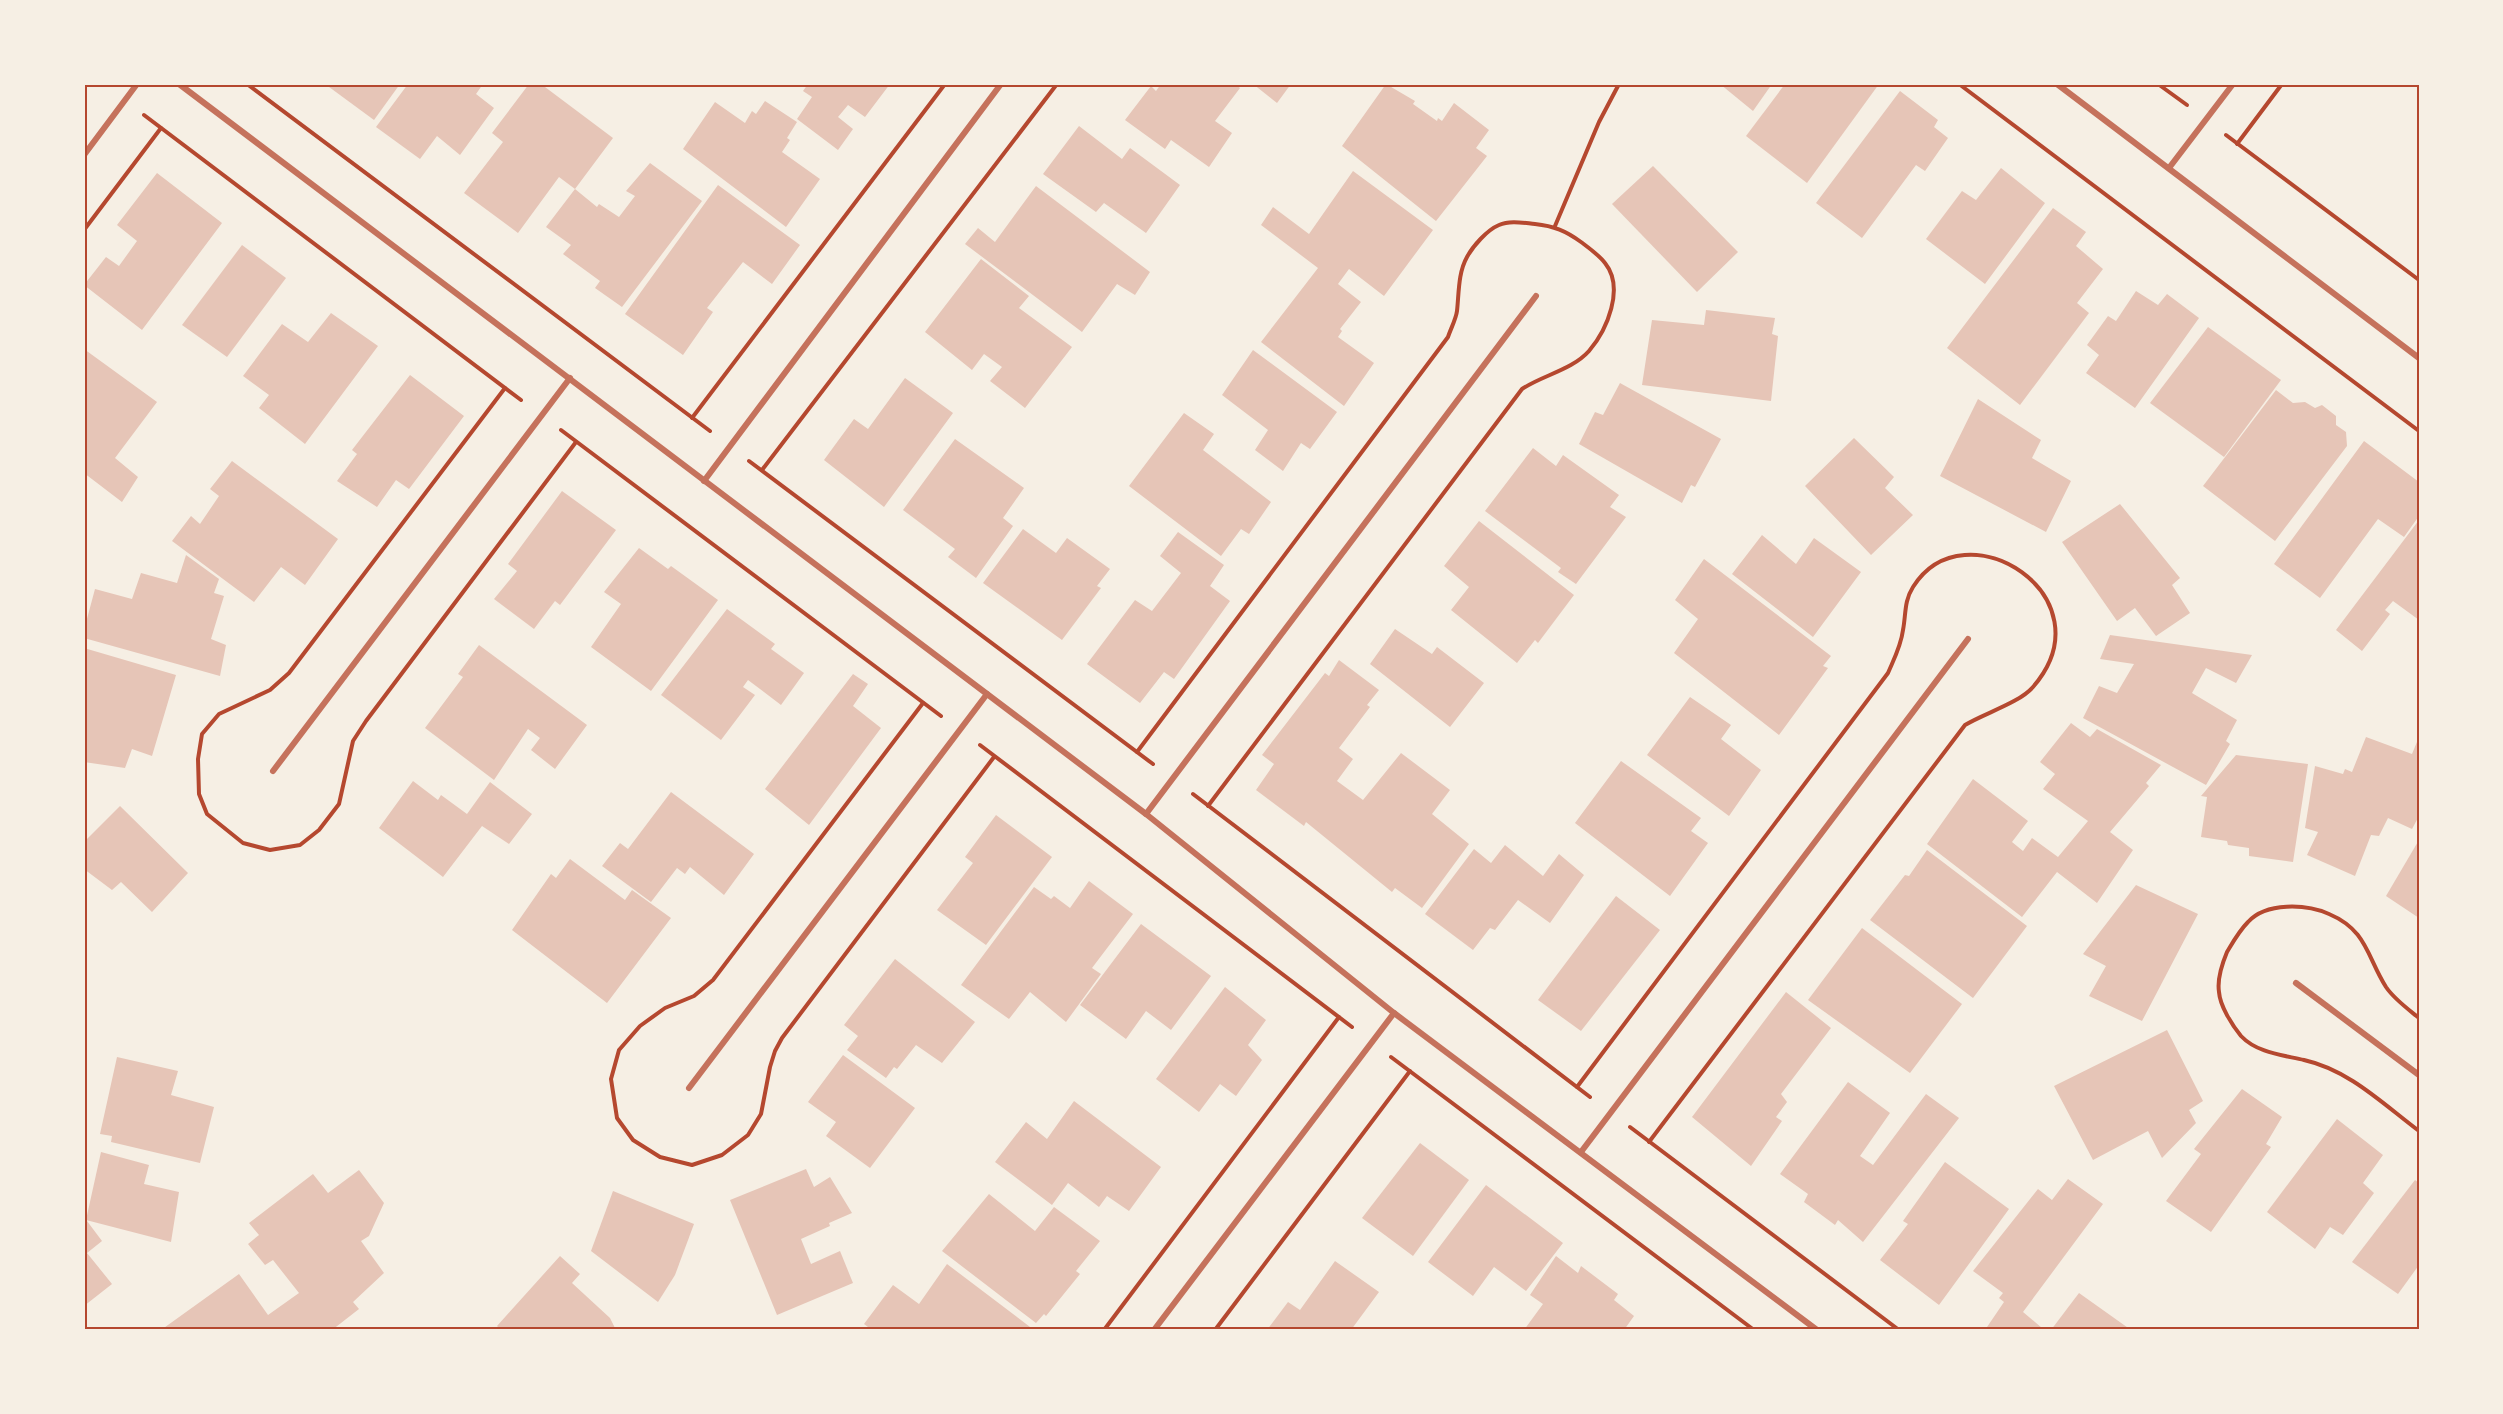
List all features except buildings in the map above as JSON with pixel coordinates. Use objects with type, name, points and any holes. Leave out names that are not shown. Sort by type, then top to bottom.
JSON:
[{"type":"street","points":[[84,155],[137,84]]},
{"type":"street","points":[[179,84],[1146,814],[1394,1012],[1817,1330]]},
{"type":"street","points":[[704,481],[1001,84]]},
{"type":"street","points":[[2057,84],[2419,358]]},
{"type":"street","points":[[2169,168],[2233,84]]},
{"type":"street","points":[[1146,814],[1536,296]]},
{"type":"street","points":[[273,771],[570,378]]},
{"type":"street","points":[[1581,1152],[1968,639]]},
{"type":"street","points":[[689,1088],[987,694]]},
{"type":"street","points":[[2296,983],[2419,1075]]},
{"type":"street","points":[[1154,1330],[1394,1012]]},
{"type":"path","points":[[247,84],[1172,778],[1899,1330]]},
{"type":"path","points":[[692,418],[945,84]]},
{"type":"path","points":[[762,470],[1057,84]]},
{"type":"path","points":[[1555,226],[1599,122],[1618,84]]},
{"type":"path","points":[[1959,84],[2419,431]]},
{"type":"path","points":[[2158,84],[2419,280]]},
{"type":"path","points":[[2237,144],[2282,84]]},
{"type":"path","points":[[125,100],[1754,1330]]},
{"type":"path","points":[[84,230],[160,128]]},
{"type":"path","points":[[1137,752],[1448,337],[1457,313],[1460,280],[1466,258],[1479,241],[1499,225],[1518,222],[1555,226],[1587,246],[1607,265],[1612,283],[1613,309],[1603,332],[1588,353],[1565,368],[1522,389],[1208,806]]},
{"type":"path","points":[[1104,1330],[1339,1017]]},
{"type":"path","points":[[1215,1330],[1410,1071]]}]
